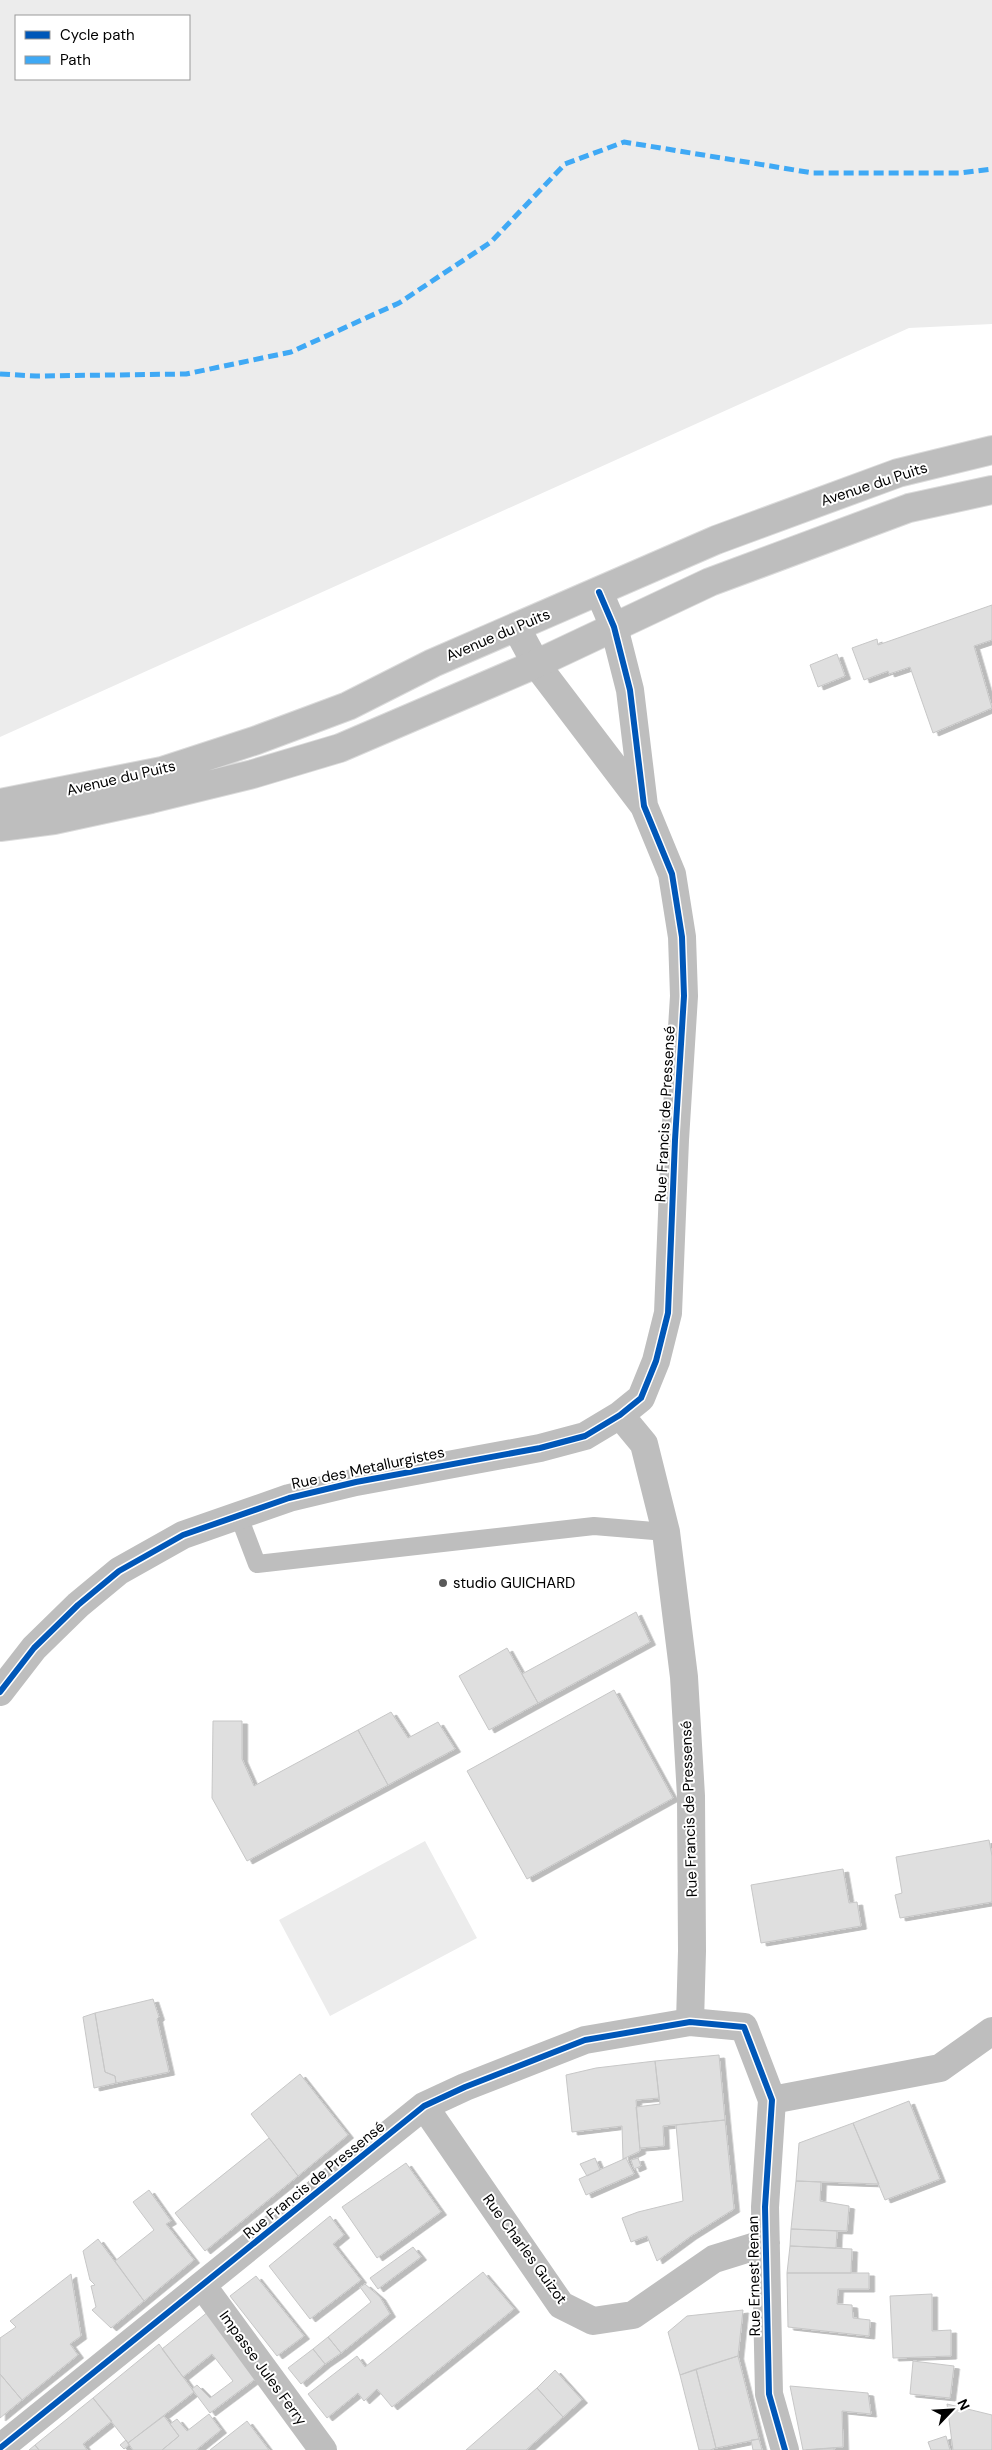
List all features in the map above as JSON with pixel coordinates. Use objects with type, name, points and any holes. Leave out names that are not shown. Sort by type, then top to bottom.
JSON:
[{"type":"street","name":"Avenue du Puits","points":[[0,803],[162,771],[257,740],[348,706],[434,663],[716,540],[898,473],[992,450]]},
{"type":"street","name":"Avenue du Puits","points":[[0,827],[54,820],[151,799],[253,774],[331,751],[536,664],[710,582],[910,508],[992,490]]},
{"type":"street","points":[[599,592],[614,627],[630,690],[644,806]]},
{"type":"street","points":[[516,627],[536,664],[644,806]]},
{"type":"street","name":"Rue Francis de Pressensé","points":[[0,2448],[424,2106],[465,2087],[585,2040],[690,2022],[691,1796],[684,1677],[666,1532],[644,1444],[620,1416],[641,1398],[656,1361],[668,1313],[675,1140],[684,996],[682,937],[672,874],[644,806]]},
{"type":"street","name":"Rue des Metallurgistes","points":[[0,1692],[34,1648],[78,1605],[119,1571],[183,1535],[238,1514],[289,1498],[356,1482],[540,1448],[585,1436],[620,1416]]},
{"type":"street","points":[[690,2022],[744,2027],[772,2100],[940,2068],[992,2031]]},
{"type":"street","name":"Rue Ernest Renan","points":[[772,2100],[765,2207],[768,2394],[786,2450]]},
{"type":"street","name":"Rue Charles Guizot","points":[[424,2106],[561,2305],[594,2321],[633,2315],[714,2259],[766,2243]]},
{"type":"street","name":"Impasse Jules Ferry","points":[[202,2285],[323,2450]]},
{"type":"lane","points":[[238,1514],[257,1564],[594,1526],[666,1532]]},
{"type":"shaded area","points":[[0,0],[992,0],[992,324],[909,328],[0,737]]},
{"type":"shaded area","points":[[425,1841],[477,1938],[330,2016],[279,1920]]},
{"type":"building","points":[[992,605],[992,640],[974,646],[992,708],[933,733],[910,667],[889,674],[888,671],[864,680],[852,648],[877,639],[878,645]]},
{"type":"building","points":[[837,654],[845,676],[818,687],[810,665]]},
{"type":"building","points":[[636,1612],[650,1642],[538,1703],[522,1674]]},
{"type":"building","points":[[507,1648],[538,1703],[489,1730],[459,1676]]},
{"type":"building","points":[[614,1690],[673,1798],[527,1879],[467,1771]]},
{"type":"building","points":[[391,1712],[408,1738],[438,1722],[455,1749],[388,1785],[358,1730]]},
{"type":"building","points":[[213,1721],[242,1721],[242,1759],[254,1786],[358,1730],[388,1785],[247,1861],[212,1798]]},
{"type":"building","points":[[989,1840],[992,1856],[992,1902],[900,1918],[895,1895],[902,1893],[896,1857]]},
{"type":"building","points":[[843,1869],[849,1903],[857,1902],[861,1926],[761,1943],[751,1885]]},
{"type":"building","points":[[153,1999],[159,2017],[157,2019],[169,2072],[116,2083],[115,2076],[105,2072],[95,2013]]},
{"type":"building","points":[[95,2013],[105,2072],[115,2076],[116,2083],[94,2088],[83,2017]]},
{"type":"building","points":[[719,2055],[725,2120],[663,2126],[664,2146],[640,2148],[636,2107],[660,2104],[655,2061]]},
{"type":"building","points":[[655,2061],[659,2098],[636,2100],[640,2151],[623,2159],[622,2126],[572,2132],[566,2075],[596,2068]]},
{"type":"building","points":[[300,2074],[348,2135],[298,2176],[251,2114]]},
{"type":"building","points":[[909,2101],[940,2179],[885,2200],[853,2123]]},
{"type":"building","points":[[725,2120],[734,2209],[691,2236],[657,2261],[647,2236],[631,2242],[622,2218],[683,2201],[676,2125]]},
{"type":"building","points":[[853,2123],[879,2184],[796,2181],[799,2143]]},
{"type":"building","points":[[269,2138],[298,2176],[205,2251],[175,2213]]},
{"type":"building","points":[[595,2158],[600,2170],[587,2176],[580,2164]]},
{"type":"building","points":[[626,2158],[634,2174],[586,2195],[579,2179]]},
{"type":"building","points":[[638,2158],[641,2166],[634,2169],[631,2160]]},
{"type":"building","points":[[406,2163],[441,2212],[377,2258],[342,2207]]},
{"type":"building","points":[[796,2181],[821,2182],[820,2201],[849,2206],[847,2231],[791,2229]]},
{"type":"building","points":[[149,2190],[171,2221],[166,2224],[194,2260],[144,2301],[115,2261],[154,2230],[133,2202]]},
{"type":"building","points":[[330,2216],[344,2235],[333,2244],[361,2280],[310,2319],[269,2266]]},
{"type":"building","points":[[791,2229],[837,2231],[836,2248],[790,2246]]},
{"type":"building","points":[[98,2239],[144,2301],[111,2328],[92,2310],[96,2307],[91,2286],[95,2285],[90,2280],[83,2251]]},
{"type":"building","points":[[790,2246],[852,2249],[851,2273],[787,2273]]},
{"type":"building","points":[[413,2247],[421,2257],[378,2289],[370,2278]]},
{"type":"building","points":[[483,2272],[514,2309],[392,2407],[377,2389],[364,2401],[358,2393],[327,2418],[308,2394],[357,2356],[365,2367]]},
{"type":"building","points":[[787,2273],[869,2273],[869,2289],[838,2289],[837,2304],[852,2305],[853,2318],[870,2320],[869,2336],[788,2327]]},
{"type":"building","points":[[71,2274],[81,2336],[70,2344],[78,2355],[22,2400],[0,2374],[0,2338],[16,2327],[10,2321]]},
{"type":"building","points":[[256,2276],[304,2336],[277,2356],[230,2296]]},
{"type":"building","points":[[365,2284],[380,2297],[390,2314],[341,2353],[328,2337],[371,2302],[360,2287]]},
{"type":"building","points":[[932,2294],[932,2331],[951,2330],[951,2356],[893,2358],[890,2296]]},
{"type":"building","points":[[743,2310],[738,2356],[680,2375],[668,2332],[687,2316]]},
{"type":"building","points":[[209,2311],[258,2377],[210,2413],[192,2389],[197,2385],[210,2398],[233,2381],[212,2354],[183,2377],[162,2349]]},
{"type":"building","points":[[328,2337],[341,2353],[325,2364],[313,2349]]},
{"type":"building","points":[[159,2344],[194,2392],[128,2443],[93,2398]]},
{"type":"building","points":[[313,2349],[325,2364],[301,2384],[288,2368]]},
{"type":"building","points":[[738,2356],[759,2439],[716,2448],[696,2369]]},
{"type":"building","points":[[913,2361],[954,2366],[950,2398],[910,2394]]},
{"type":"building","points":[[696,2369],[716,2448],[710,2450],[699,2450],[680,2375]]},
{"type":"building","points":[[555,2370],[582,2400],[563,2417],[537,2388]]},
{"type":"building","points":[[0,2374],[22,2400],[0,2418]]},
{"type":"building","points":[[790,2386],[868,2393],[871,2414],[842,2411],[843,2447],[803,2450]]},
{"type":"building","points":[[537,2388],[563,2417],[526,2450],[466,2450]]},
{"type":"building","points":[[93,2398],[112,2421],[83,2444],[87,2450],[39,2450],[35,2445]]},
{"type":"building","points":[[947,2404],[992,2415],[992,2450],[953,2450]]},
{"type":"building","points":[[209,2414],[221,2430],[196,2450],[162,2450],[179,2436],[170,2424],[177,2419],[187,2431]]},
{"type":"building","points":[[164,2416],[179,2436],[162,2450],[133,2450],[128,2443]]},
{"type":"building","points":[[247,2421],[269,2450],[210,2450]]},
{"type":"building","points":[[946,2436],[950,2450],[931,2450],[928,2442]]},
{"type":"building","points":[[759,2439],[762,2450],[753,2450],[751,2440]]},
{"type":"building","points":[[126,2440],[129,2445],[124,2449],[120,2445]]},
{"type":"building","points":[[35,2445],[39,2450],[29,2450]]},
{"type":"building","points":[[834,2448],[834,2450],[806,2450]]},
{"type":"marked path","points":[[0,374],[36,376],[186,374],[291,352],[399,303],[491,242],[565,164],[624,142],[813,173],[960,173],[992,169]]},
{"type":"cycle path","points":[[0,1692],[34,1648],[78,1605],[119,1571],[183,1535],[289,1498],[356,1482],[540,1448],[585,1436],[620,1415],[641,1398],[656,1361],[668,1313],[675,1140],[684,996],[682,937],[672,874],[644,806],[630,690],[614,627],[599,592]]},
{"type":"cycle path","points":[[0,2448],[424,2106],[465,2087],[585,2040],[690,2022],[744,2027],[772,2100],[765,2207],[769,2394],[785,2450]]},
{"type":"place","name":"studio GUICHARD","points":[[443,1583]]}]
